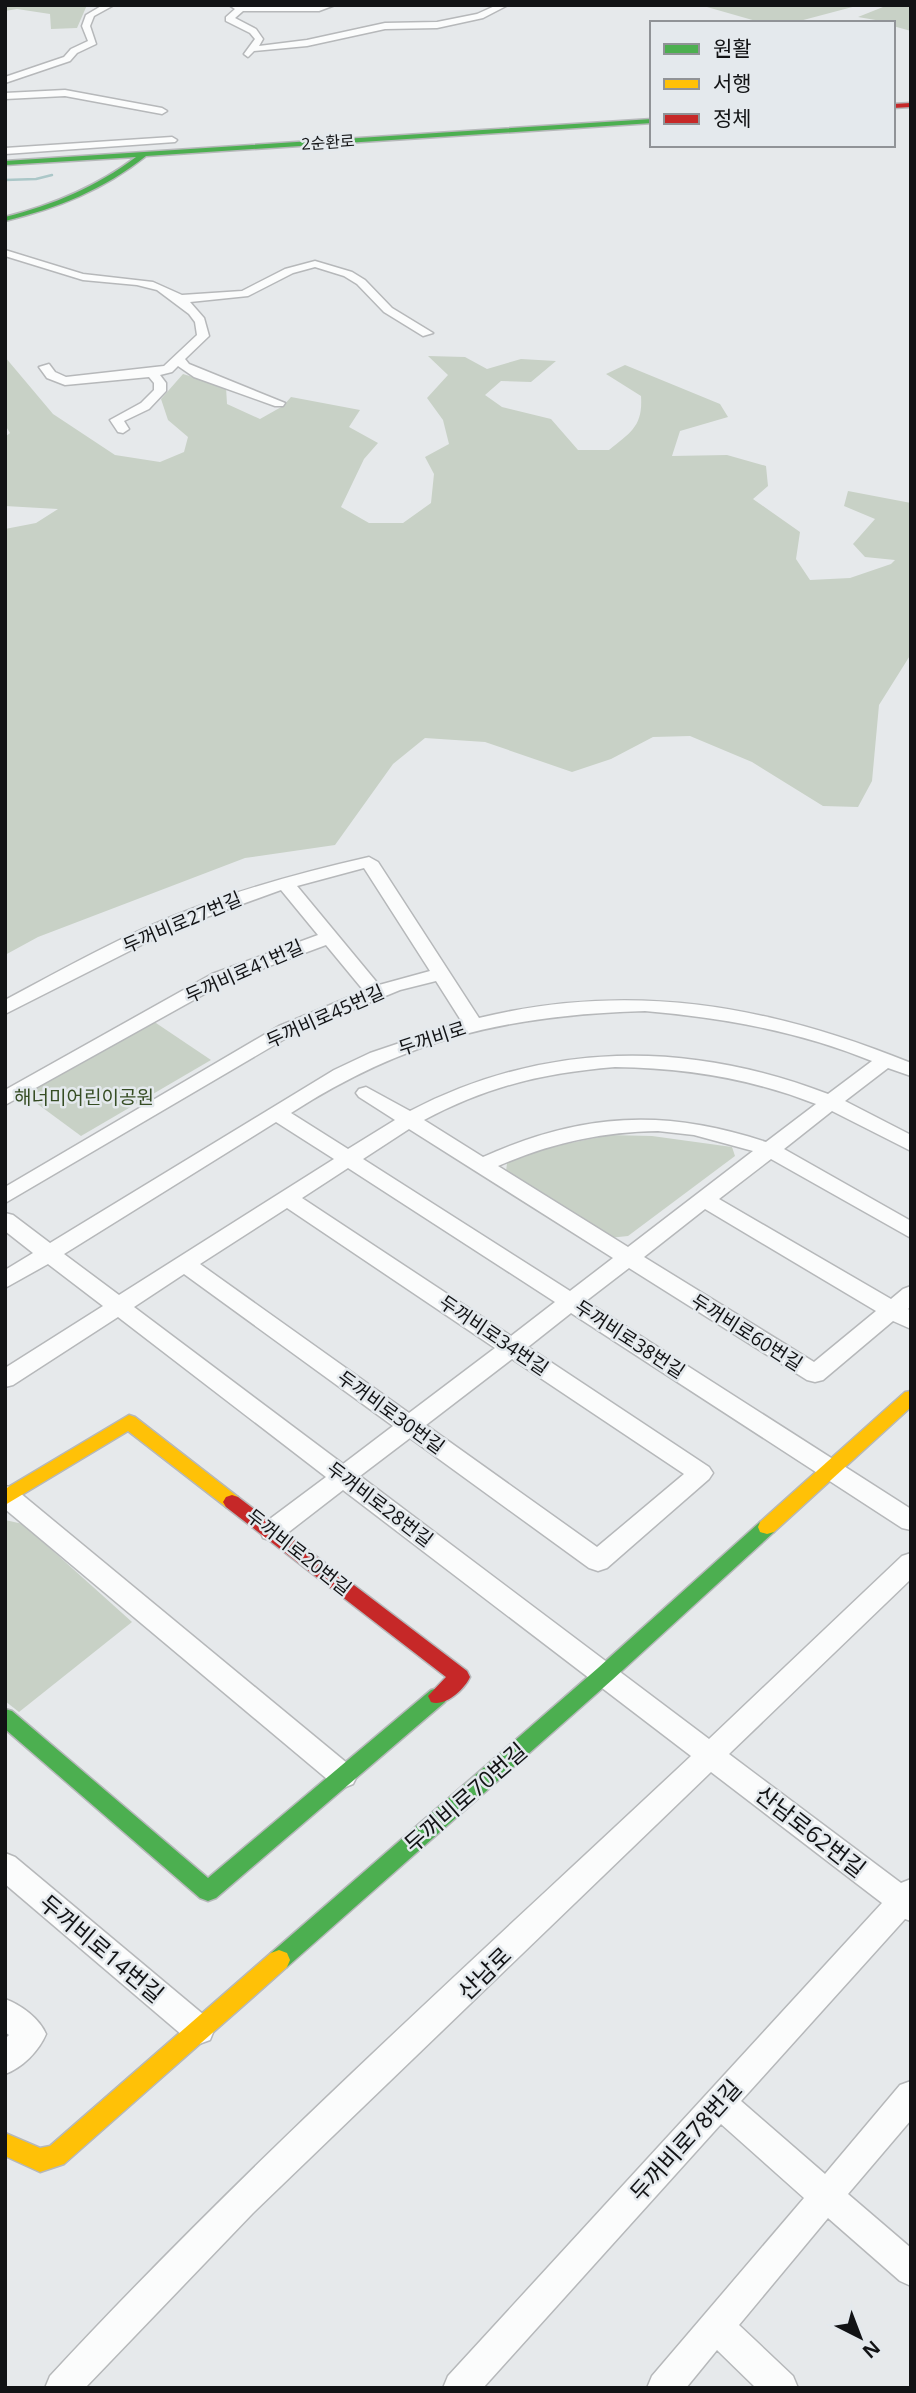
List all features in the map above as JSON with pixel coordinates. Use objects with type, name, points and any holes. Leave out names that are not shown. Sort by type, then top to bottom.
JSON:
[{"type":"street","points":[[5,80],[67,59],[74,51],[93,42],[86,26],[90,15],[110,5]]},
{"type":"street","points":[[331,5],[319,8],[237,7],[229,19],[253,31],[259,39],[250,51],[307,43],[385,26],[437,25],[480,16],[504,5]]},
{"type":"street","points":[[5,96],[65,93],[162,111]]},
{"type":"street","name":"2순환로","points":[[5,154],[650,114]]},
{"type":"street","name":"2순환로","points":[[5,163],[650,121]]},
{"type":"street","points":[[5,154],[172,140]]},
{"type":"street","points":[[5,219],[44,210],[85,194],[118,175],[145,153]]},
{"type":"street","points":[[5,253],[85,277],[145,281],[159,286],[181,299],[197,313],[203,325],[203,336],[168,369],[152,373],[65,381],[51,375],[45,366]]},
{"type":"street","points":[[181,299],[244,295],[289,271],[315,264],[348,274],[361,282],[388,310],[427,333]]},
{"type":"street","points":[[179,359],[185,367],[198,374],[279,403]]},
{"type":"street","points":[[123,429],[116,420],[145,407],[160,391],[160,383],[152,373]]},
{"type":"street","name":"두꺼비로27번길","points":[[5,1008],[138,939],[199,912],[285,883],[369,862],[441,974]]},
{"type":"street","name":"두꺼비로41번길","points":[[285,883],[375,993]]},
{"type":"street","name":"두꺼비로41번길","points":[[5,1098],[219,978],[329,937]]},
{"type":"street","points":[[441,974],[473,1024]]},
{"type":"street","name":"두꺼비로45번길","points":[[5,1196],[286,1030],[375,993],[441,974]]},
{"type":"street","name":"두꺼비로","points":[[5,1280],[277,1113],[374,1058],[425,1038],[473,1024],[540,1010],[582,1006],[634,1004],[716,1010],[786,1024],[911,1070]]},
{"type":"street","points":[[272,1531],[887,1059]]},
{"type":"street","points":[[5,1379],[409,1120],[451,1098],[509,1077],[608,1062],[698,1066],[743,1074],[799,1090],[831,1102],[911,1144]]},
{"type":"street","name":"두꺼비로60번길","points":[[366,1093],[815,1374],[902,1315],[911,1294]]},
{"type":"street","name":"두꺼비로38번길","points":[[277,1113],[911,1521]]},
{"type":"street","points":[[483,1165],[542,1138],[584,1128],[619,1125],[699,1130],[769,1150],[911,1231]]},
{"type":"street","name":"두꺼비로34번길","points":[[287,1198],[701,1473],[598,1561]]},
{"type":"street","points":[[705,1199],[902,1315]]},
{"type":"street","points":[[5,1220],[49,1253]]},
{"type":"street","name":"두꺼비로28번길","points":[[49,1253],[712,1755]]},
{"type":"street","name":"두꺼비로30번길","points":[[184,1263],[598,1561]]},
{"type":"street","name":"두꺼비로70번길","points":[[5,2144],[40,2160],[56,2156],[605,1674],[911,1397]]},
{"type":"street","name":"두꺼비로20번길","points":[[6,1718],[208,1891],[460,1677],[129,1422],[6,1497],[343,1776]]},
{"type":"street","name":"산남로","points":[[62,2388],[119,2326],[242,2202],[911,1563]]},
{"type":"street","name":"산남로62번길","points":[[712,1755],[908,1900]]},
{"type":"street","name":"두꺼비로14번길","points":[[5,1866],[199,2030]]},
{"type":"street","name":"두꺼비로78번길","points":[[460,2388],[719,2102],[908,1900]]},
{"type":"street","points":[[5,2013],[31,2034],[5,2060]]},
{"type":"street","points":[[664,2388],[911,2096]]},
{"type":"street","points":[[719,2102],[911,2270]]},
{"type":"street","points":[[716,2326],[781,2388]]},
{"type":"green space","points":[[5,5],[87,5],[77,28],[51,29],[50,14],[17,9],[5,11]]},
{"type":"green space","points":[[700,5],[860,5],[800,21],[756,21]]},
{"type":"green space","points":[[888,5],[911,5],[911,31],[895,27],[895,21],[858,17]]},
{"type":"green space","points":[[428,356],[465,357],[487,369],[521,359],[556,361],[531,382],[501,381],[485,395],[502,407],[551,419],[578,450],[609,450],[638,422],[641,396],[606,374],[625,365],[720,404],[728,417],[680,431],[672,456],[727,455],[766,466],[768,486],[753,499],[800,532],[796,559],[810,580],[850,578],[891,564],[895,560],[865,557],[853,544],[875,519],[844,506],[848,491],[911,503],[911,654],[879,705],[872,781],[858,807],[823,806],[752,762],[690,736],[653,737],[611,759],[572,772],[485,742],[425,738],[393,764],[335,845],[245,858],[38,937],[5,955],[5,529],[36,523],[58,509],[5,506],[5,437],[10,433],[5,425],[5,357],[53,414],[115,455],[160,462],[184,452],[188,437],[168,420],[161,399],[183,374],[226,387],[227,404],[260,419],[283,406],[291,397],[360,410],[349,427],[378,443],[364,459],[341,507],[369,523],[403,523],[431,503],[434,474],[425,457],[449,444],[443,420],[427,398],[448,375]]},
{"type":"green space","name":"해너미어린이공원","points":[[153,1021],[211,1060],[81,1136],[24,1094]]},
{"type":"green space","points":[[609,1135],[652,1136],[732,1147],[735,1156],[628,1236],[609,1238],[506,1172],[507,1163],[518,1154]]},
{"type":"green space","points":[[5,1520],[23,1524],[132,1622],[19,1712],[5,1701]]},
{"type":"waterway","points":[[5,180],[36,179],[52,175]]},
{"type":"traffic: fast","points":[[5,163],[650,121]]},
{"type":"traffic: fast","points":[[5,219],[80,195],[112,177],[145,153]]},
{"type":"traffic: fast","points":[[279,1960],[605,1674],[767,1527]]},
{"type":"traffic: fast","points":[[5,1717],[208,1891],[438,1696]]},
{"type":"traffic: slow","points":[[767,1527],[911,1397]]},
{"type":"traffic: slow","points":[[5,1498],[129,1422],[232,1502]]},
{"type":"traffic: slow","points":[[5,2144],[40,2160],[56,2156],[279,1960]]},
{"type":"traffic: jam","points":[[895,106],[911,105]]},
{"type":"traffic: jam","points":[[232,1502],[460,1677],[438,1696]]}]
